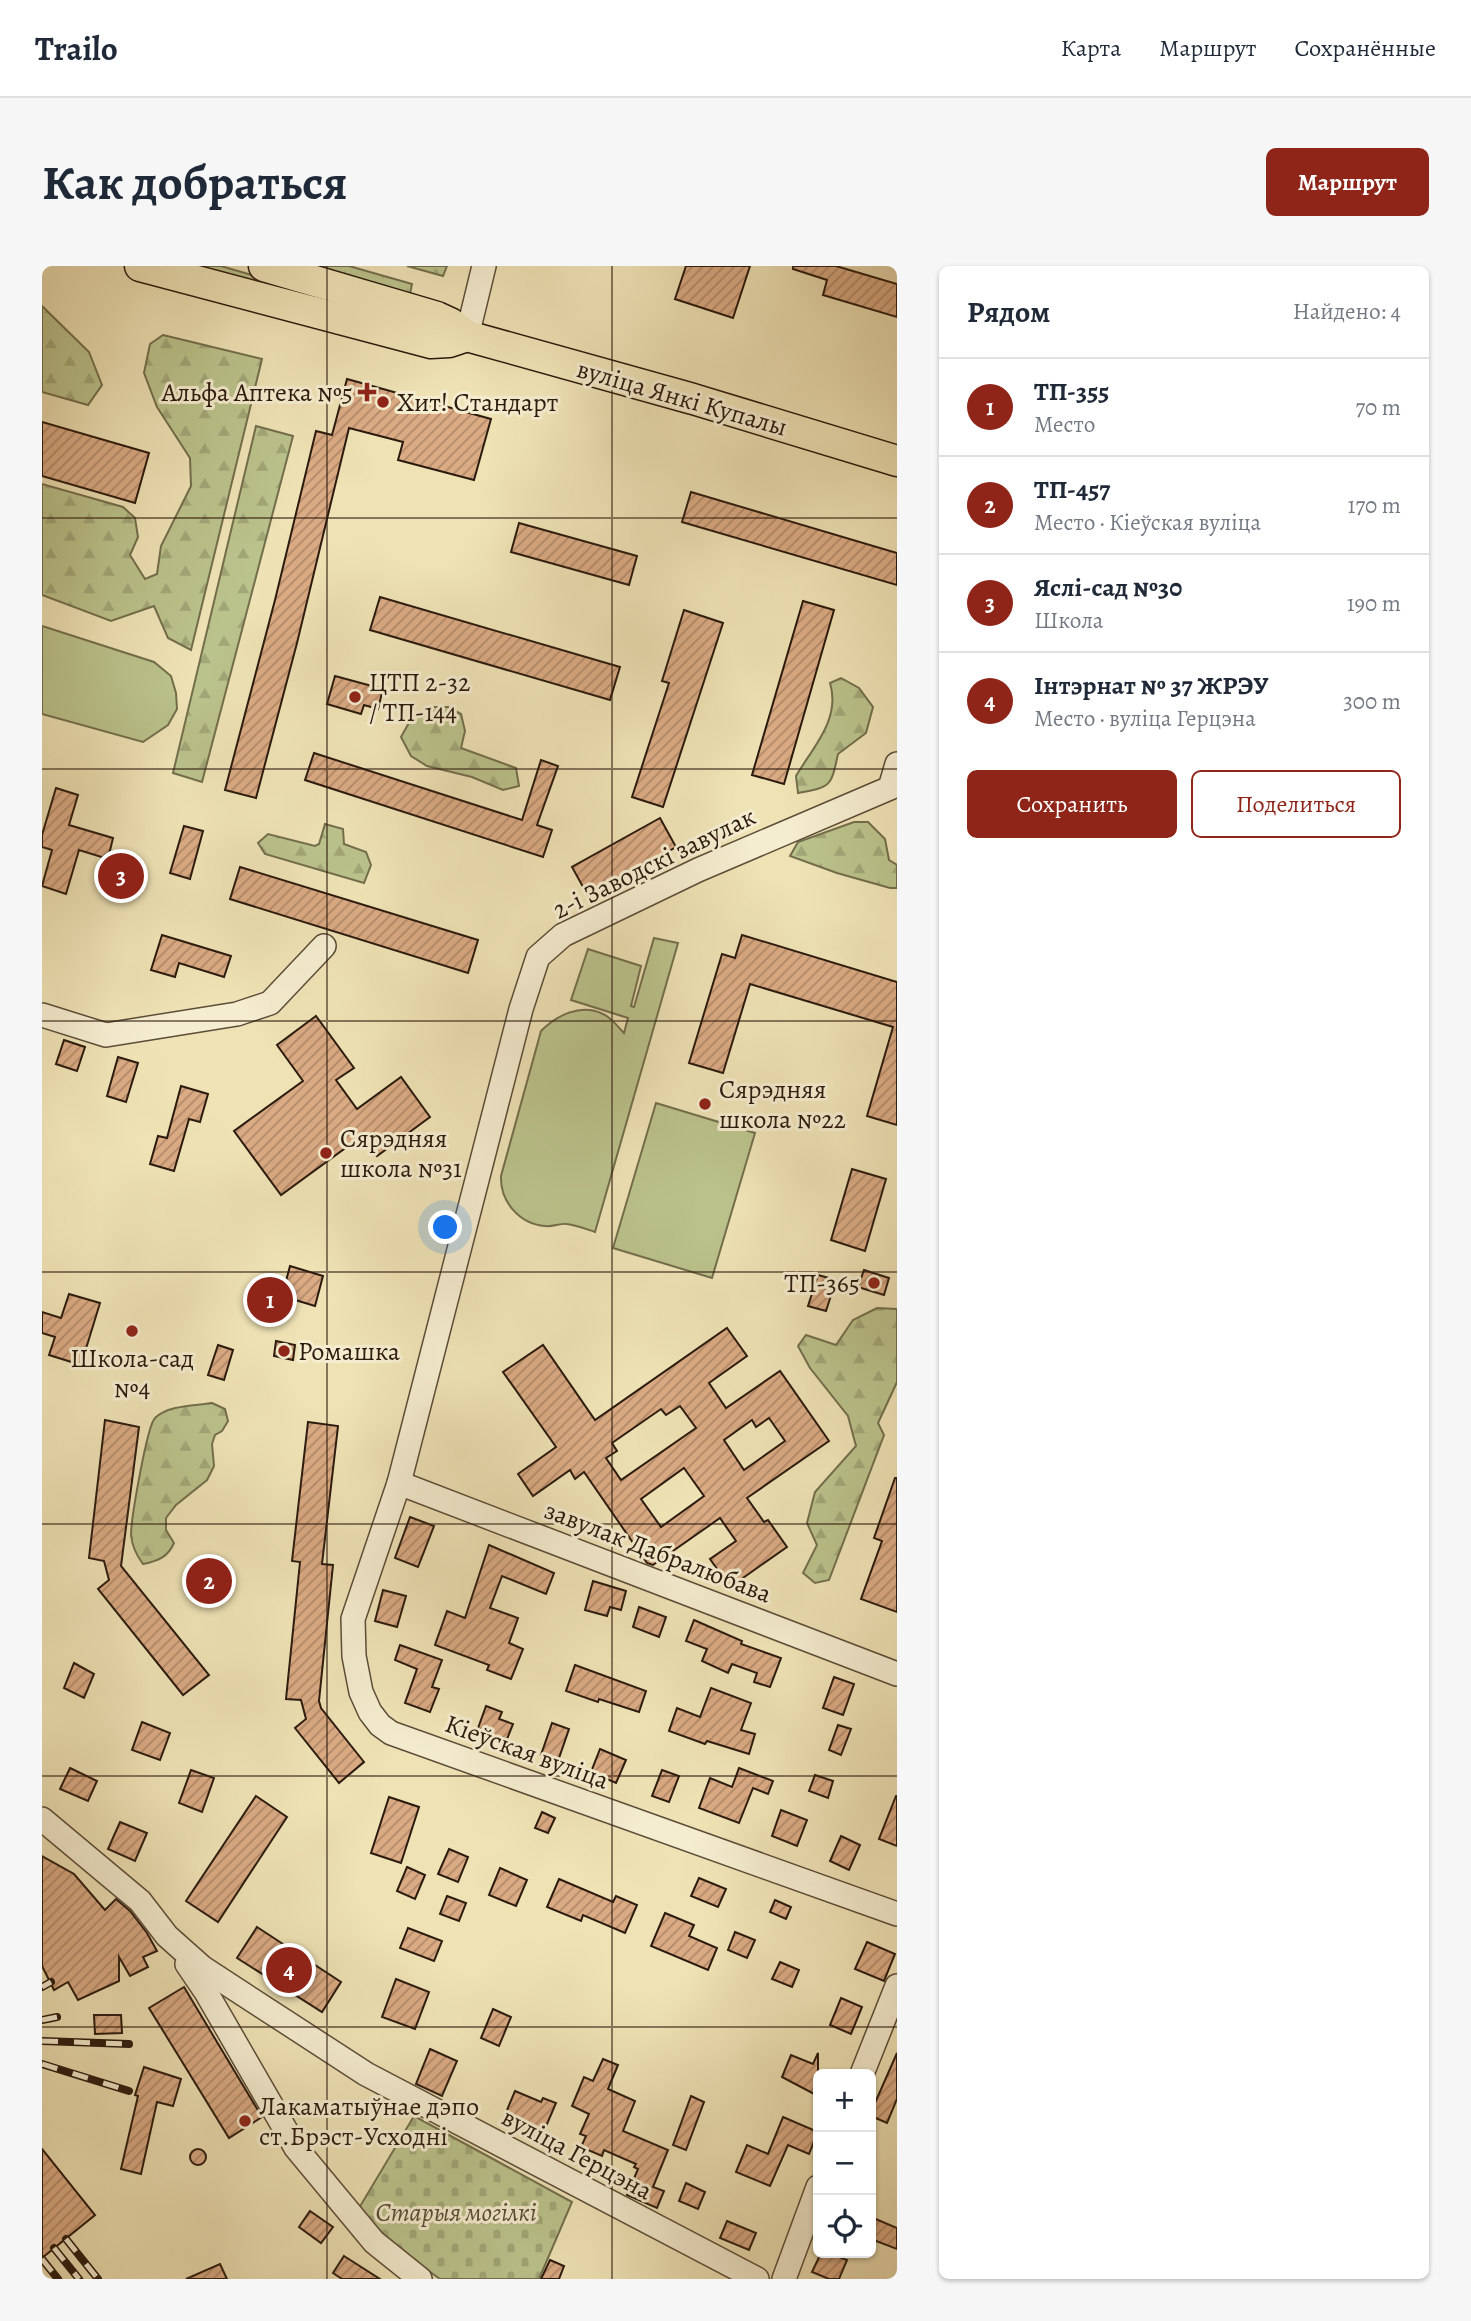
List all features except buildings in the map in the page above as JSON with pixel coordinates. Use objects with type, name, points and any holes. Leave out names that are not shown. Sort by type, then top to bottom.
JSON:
[{"type":"main road","name":"вуліца Янкі Купалы","points":[[141,266],[431,343],[449,342],[467,336]]},
{"type":"main road","name":"вуліца Янкі Купалы","points":[[264,266],[437,317],[467,336],[693,399],[897,461]]},
{"type":"street","points":[[467,336],[484,266]]},
{"type":"street","name":"2-і Заводскі завулак","points":[[399,1483],[521,1009],[538,957],[563,935],[687,875],[890,788],[897,764]]},
{"type":"street","points":[[42,1015],[106,1035],[237,1014],[270,1003],[324,946]]},
{"type":"street","name":"завулак Дабралюбава","points":[[399,1483],[897,1674]]},
{"type":"street","name":"Кіеўская вуліца","points":[[399,1483],[352,1619],[359,1684],[370,1712],[380,1725],[391,1733],[897,1914]]},
{"type":"street","name":"вуліца Герцэна","points":[[42,1819],[140,1901],[167,1936],[215,1976],[366,2074],[757,2279]]},
{"type":"street","points":[[167,1936],[206,1992],[296,2148],[373,2242],[420,2279]]},
{"type":"street","points":[[864,2069],[897,1986]]},
{"type":"street","points":[[784,2279],[815,2195]]},
{"type":"green space","points":[[191,266],[221,266],[403,319]]},
{"type":"green space","points":[[311,266],[349,266],[412,284],[410,294]]},
{"type":"green space","points":[[407,266],[447,266],[443,276]]},
{"type":"green space","points":[[42,306],[89,352],[102,385],[88,405],[42,392]]},
{"type":"green space","points":[[163,335],[262,359],[191,650],[168,638],[154,606],[111,621],[42,595],[42,484],[123,507],[135,518],[138,537],[130,555],[145,579],[157,574],[161,546],[191,486],[190,458],[157,407],[144,373],[150,344]]},
{"type":"green space","points":[[256,426],[293,436],[202,782],[173,773]]},
{"type":"green space","points":[[42,626],[154,662],[171,676],[176,693],[177,709],[168,725],[143,742],[42,714]]},
{"type":"green space","points":[[841,678],[859,688],[873,707],[866,733],[838,754],[828,784],[798,793],[796,776],[829,721],[832,709],[830,683]]},
{"type":"green space","points":[[428,707],[448,707],[461,714],[465,731],[461,748],[516,768],[519,786],[503,790],[472,777],[427,766],[411,756],[401,737],[410,721]]},
{"type":"green space","points":[[854,822],[868,822],[885,839],[889,860],[897,865],[897,888],[837,873],[790,856],[798,842]]},
{"type":"green space","points":[[325,824],[343,829],[344,844],[366,852],[371,865],[364,883],[265,854],[258,843],[268,834],[315,846],[319,844]]},
{"type":"green space","points":[[654,938],[678,943],[595,1232],[564,1224],[545,1226],[527,1221],[513,1210],[508,1202],[501,1176],[541,1031],[570,1012],[586,1010],[606,1016],[624,1033],[628,1018],[571,1000],[588,949],[641,966],[631,1006],[634,1007]]},
{"type":"green space","points":[[656,1103],[755,1133],[712,1278],[613,1248]]},
{"type":"green space","points":[[877,1308],[897,1309],[897,1382],[878,1423],[884,1435],[829,1580],[815,1583],[803,1573],[817,1545],[807,1523],[815,1492],[856,1446],[848,1416],[810,1368],[798,1346],[806,1335],[836,1345],[853,1320]]},
{"type":"green space","points":[[212,1403],[225,1409],[228,1421],[222,1431],[215,1435],[212,1444],[214,1466],[207,1480],[176,1505],[166,1518],[166,1530],[174,1543],[169,1552],[158,1560],[143,1564],[135,1551],[131,1535],[140,1474],[155,1418],[182,1407]]},
{"type":"green space","name":"Старыя могілкі","points":[[414,2116],[572,2202],[539,2279],[440,2279],[394,2246],[359,2208]]},
{"type":"railway","points":[[42,1987],[51,1982]]},
{"type":"railway","points":[[42,2020],[57,2017]]},
{"type":"railway","points":[[42,2041],[129,2044]]},
{"type":"railway","points":[[42,2064],[129,2091]]},
{"type":"railway","points":[[66,2239],[98,2279]]},
{"type":"railway","points":[[54,2248],[79,2279]]},
{"type":"railway","points":[[42,2259],[58,2279]]},
{"type":"place","name":"Альфа Аптека №5","points":[[367,392]]},
{"type":"place","name":"Хит! Стандарт","points":[[383,402]]},
{"type":"place","name":"ЦТП 2-32 / ТП-144","points":[[355,697]]},
{"type":"place","name":"Яслі-сад №30","points":[[121,876]]},
{"type":"place","name":"Сярэдняя школа №22","points":[[705,1104]]},
{"type":"place","name":"Сярэдняя школа №31","points":[[326,1153]]},
{"type":"place","name":"ТП-365","points":[[874,1283]]},
{"type":"place","name":"ТП-355","points":[[270,1300]]},
{"type":"place","name":"Школа-сад №4","points":[[132,1331]]},
{"type":"place","name":"Ромашка","points":[[284,1351]]},
{"type":"place","name":"ТП-457","points":[[209,1581]]},
{"type":"place","name":"Інтэрнат № 37 ЖРЭУ","points":[[289,1970]]},
{"type":"place","name":"Лакаматыўнае дэпо ст.Брэст-Усходні","points":[[245,2121]]}]
